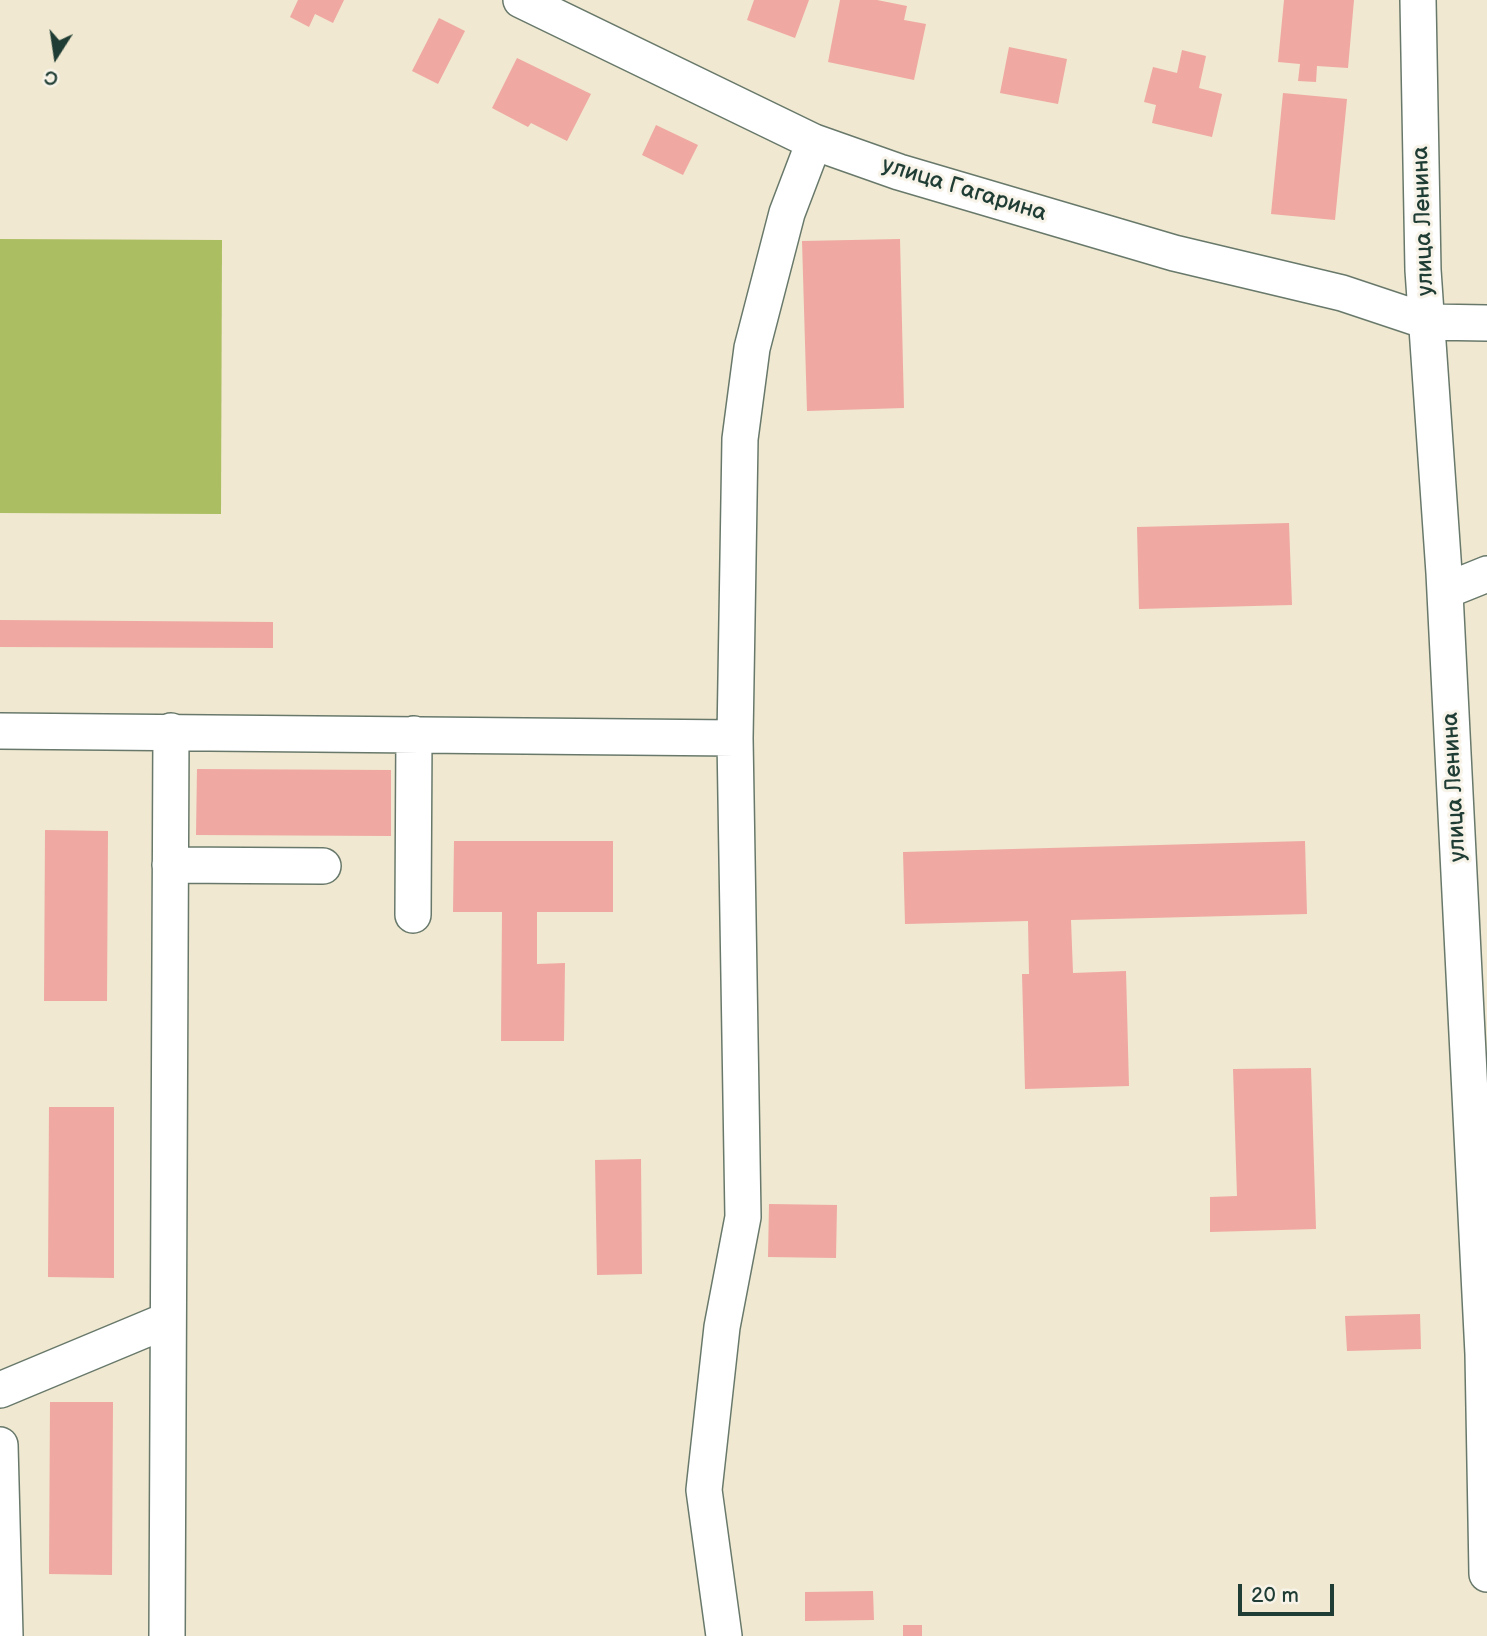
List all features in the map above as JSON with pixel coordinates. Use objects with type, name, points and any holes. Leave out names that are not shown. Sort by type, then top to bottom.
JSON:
[{"type":"street","name":"улица Гагарина","points":[[521,0],[814,142],[1004,203],[1174,253],[1342,293],[1429,322],[1487,323]]},
{"type":"street","name":"улица Ленина","points":[[1418,0],[1423,270],[1429,322],[1445,591],[1483,1354],[1487,1574]]},
{"type":"street","points":[[724,1636],[704,1490],[722,1327],[743,1217],[735,738],[740,439],[752,348],[787,213],[814,142]]},
{"type":"street","points":[[1445,591],[1487,573]]},
{"type":"street","points":[[0,731],[735,738]]},
{"type":"street","points":[[167,1636],[171,731]]},
{"type":"street","points":[[414,734],[414,915]]},
{"type":"street","points":[[170,865],[323,866]]},
{"type":"street","points":[[0,1390],[168,1320]]},
{"type":"street","points":[[0,1445],[5,1636]]},
{"type":"green space","points":[[0,239],[222,240],[221,514],[0,513]]},
{"type":"building","points":[[298,0],[344,0],[333,23],[315,14],[309,27],[290,17]]},
{"type":"building","points":[[754,0],[809,0],[795,38],[747,20]]},
{"type":"building","points":[[840,0],[877,0],[907,6],[904,20],[926,24],[914,80],[828,62]]},
{"type":"building","points":[[1284,0],[1354,0],[1348,68],[1317,66],[1316,82],[1298,81],[1300,64],[1278,62]]},
{"type":"building","points":[[439,18],[465,31],[438,84],[412,71]]},
{"type":"building","points":[[1009,47],[1067,59],[1058,104],[1000,93]]},
{"type":"building","points":[[1182,50],[1206,56],[1199,88],[1222,94],[1212,137],[1152,123],[1156,105],[1144,102],[1153,67],[1177,73]]},
{"type":"building","points":[[517,58],[591,94],[567,141],[531,123],[528,127],[492,108]]},
{"type":"building","points":[[1283,93],[1347,99],[1335,220],[1271,214]]},
{"type":"building","points":[[656,125],[698,145],[683,175],[642,155]]},
{"type":"building","points":[[900,239],[904,408],[807,411],[802,241]]},
{"type":"building","points":[[1289,523],[1292,605],[1139,609],[1137,527]]},
{"type":"building","points":[[0,620],[273,622],[273,648],[0,647]]},
{"type":"building","points":[[197,769],[391,770],[391,836],[196,835]]},
{"type":"building","points":[[45,830],[108,831],[107,1001],[44,1001]]},
{"type":"building","points":[[454,841],[613,841],[613,912],[537,912],[537,964],[565,963],[564,1041],[501,1041],[502,912],[453,912]]},
{"type":"building","points":[[1305,841],[1307,914],[1071,920],[1073,973],[1126,971],[1129,1086],[1025,1089],[1022,974],[1029,974],[1028,921],[905,924],[903,852]]},
{"type":"building","points":[[1311,1068],[1316,1229],[1210,1232],[1210,1197],[1237,1196],[1233,1069]]},
{"type":"building","points":[[49,1107],[114,1107],[114,1278],[48,1277]]},
{"type":"building","points":[[641,1159],[642,1274],[597,1275],[595,1160]]},
{"type":"building","points":[[769,1204],[837,1205],[836,1258],[768,1257]]},
{"type":"building","points":[[1420,1314],[1421,1349],[1347,1351],[1345,1316]]},
{"type":"building","points":[[50,1402],[113,1402],[112,1575],[49,1574]]},
{"type":"building","points":[[873,1591],[874,1620],[805,1621],[805,1592]]},
{"type":"building","points":[[903,1625],[922,1625],[922,1636],[903,1636]]}]
